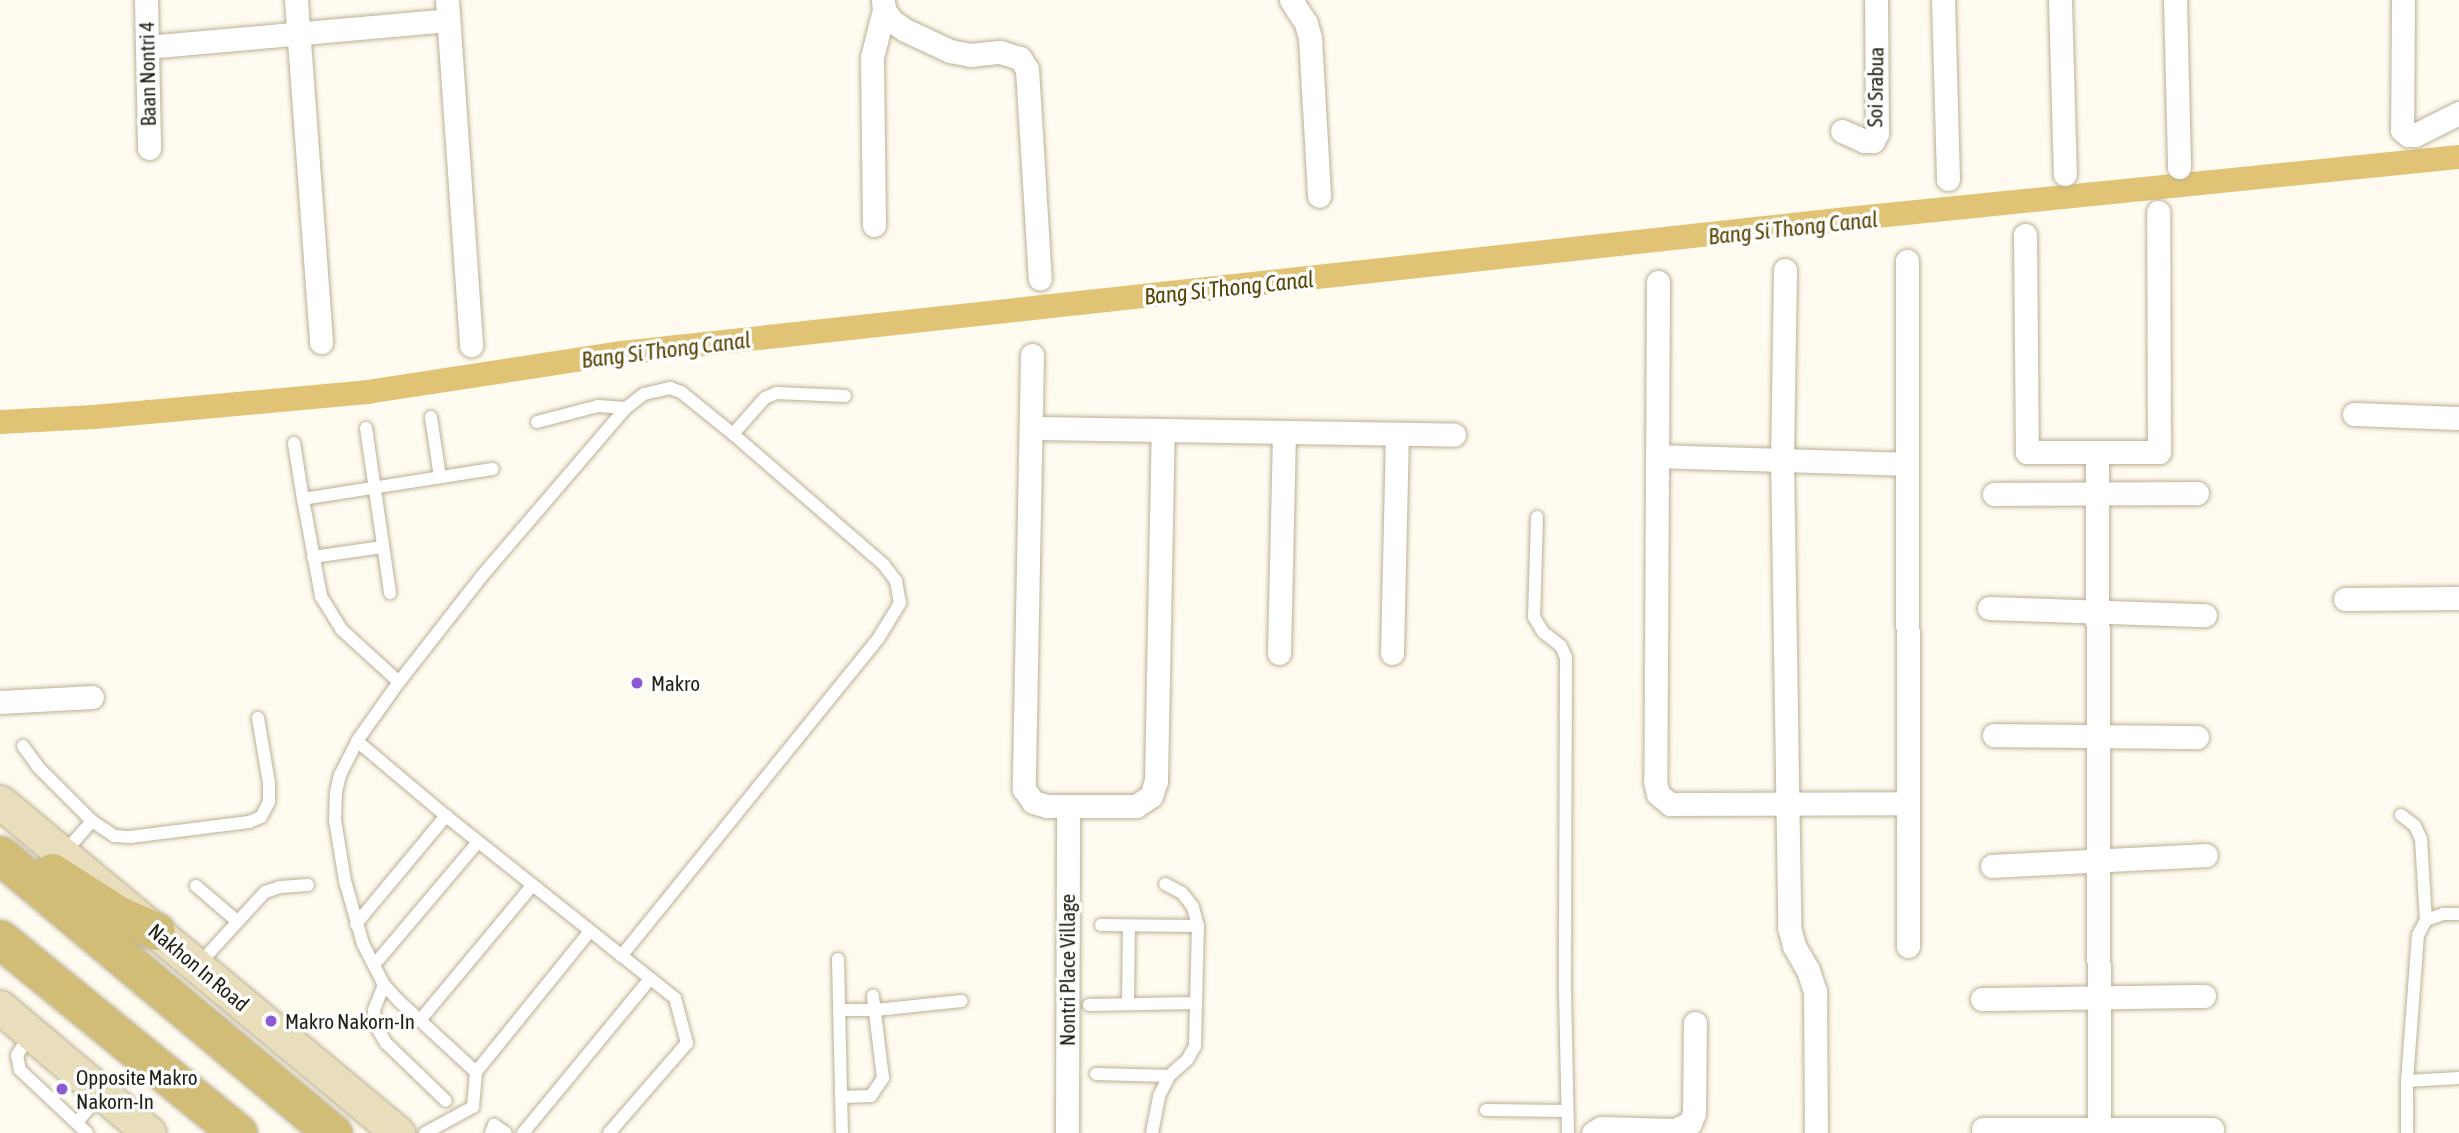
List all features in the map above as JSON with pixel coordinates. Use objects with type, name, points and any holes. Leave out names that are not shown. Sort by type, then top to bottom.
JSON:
[{"type":"main road","name":"Nakhon In Road","points":[[0,802],[398,1133]]},
{"type":"main road","points":[[0,841],[119,915],[156,931]]},
{"type":"main road","name":"Nakhon In Road","points":[[0,855],[333,1133]]},
{"type":"main road","points":[[0,939],[238,1133]]},
{"type":"main road","points":[[0,1007],[149,1133]]},
{"type":"street","name":"Baan Nontri 4","points":[[146,0],[149,148]]},
{"type":"street","points":[[296,0],[321,342]]},
{"type":"street","points":[[1291,0],[1306,23],[1310,37],[1319,196]]},
{"type":"street","name":"Soi Srabua","points":[[1842,131],[1864,141],[1873,141],[1877,133],[1876,0]]},
{"type":"street","points":[[1943,0],[1948,179]]},
{"type":"street","points":[[2060,0],[2064,174]]},
{"type":"street","points":[[2175,0],[2179,167]]},
{"type":"street","points":[[2403,0],[2402,130],[2408,135],[2415,135],[2459,113]]},
{"type":"street","points":[[874,225],[872,57],[884,5]]},
{"type":"street","points":[[884,5],[892,21],[950,51],[970,55],[1000,52],[1020,58],[1027,69],[1040,279]]},
{"type":"street","points":[[147,47],[298,35],[448,10],[471,345]]},
{"type":"street","points":[[2025,235],[2026,453],[2159,452],[2158,212]]},
{"type":"street","points":[[1907,261],[1908,946]]},
{"type":"street","points":[[1785,270],[1782,458],[1789,927],[1794,946],[1808,970],[1815,991],[1816,1133]]},
{"type":"street","points":[[1658,282],[1655,768],[1658,794],[1670,804],[1908,803]]},
{"type":"street","points":[[1032,355],[1024,789],[1032,802],[1068,806],[1136,806],[1151,796],[1156,782],[1163,430]]},
{"type":"street","points":[[2354,414],[2459,418]]},
{"type":"street","points":[[1031,428],[1454,435]]},
{"type":"street","points":[[1279,653],[1284,432]]},
{"type":"street","points":[[1392,653],[1397,434]]},
{"type":"street","points":[[2097,452],[2099,1131]]},
{"type":"street","points":[[1658,456],[1907,464]]},
{"type":"street","points":[[1994,494],[2197,493]]},
{"type":"street","points":[[2345,599],[2459,598]]},
{"type":"street","points":[[1989,608],[2205,615]]},
{"type":"street","points":[[0,702],[92,697]]},
{"type":"street","points":[[1994,735],[2197,737]]},
{"type":"street","name":"Nontri Place Village","points":[[1067,1133],[1068,806]]},
{"type":"street","points":[[1992,866],[2206,855]]},
{"type":"street","points":[[1982,999],[2204,996]]},
{"type":"street","points":[[1593,1133],[1601,1128],[1675,1130],[1690,1124],[1694,1114],[1695,1023]]},
{"type":"street","points":[[1983,1129],[2212,1129]]},
{"type":"lane","points":[[476,1072],[384,985],[356,924],[335,820],[335,792],[340,775],[357,741],[481,577],[626,408],[644,394],[670,388],[681,392],[733,434],[884,565],[896,581],[900,603],[878,639],[621,957]]},
{"type":"lane","points":[[733,434],[765,398],[776,393],[845,396]]},
{"type":"lane","points":[[537,422],[598,406],[626,408]]},
{"type":"lane","points":[[431,417],[440,477]]},
{"type":"lane","points":[[366,428],[390,593]]},
{"type":"lane","points":[[294,443],[321,596],[342,630],[399,682]]},
{"type":"lane","points":[[303,499],[493,469]]},
{"type":"lane","points":[[1537,517],[1534,617],[1543,632],[1561,646],[1566,658],[1564,989],[1568,1133]]},
{"type":"lane","points":[[313,557],[382,547]]},
{"type":"lane","points":[[23,746],[46,775],[92,821],[114,836],[130,837],[249,822],[261,817],[269,802],[269,783],[258,718]]},
{"type":"lane","points":[[357,741],[532,886],[675,998],[687,1043],[609,1133]]},
{"type":"lane","points":[[2401,815],[2415,826],[2421,839],[2426,920],[2418,935],[2407,1081],[2407,1133]]},
{"type":"lane","points":[[356,924],[446,816]]},
{"type":"lane","points":[[64,853],[92,821]]},
{"type":"lane","points":[[374,965],[478,842]]},
{"type":"lane","points":[[1153,1133],[1159,1097],[1169,1076],[1187,1060],[1195,1046],[1198,926],[1194,907],[1182,893],[1165,884]]},
{"type":"lane","points":[[196,886],[237,921]]},
{"type":"lane","points":[[197,966],[265,892],[280,887],[308,886]]},
{"type":"lane","points":[[421,1019],[532,886]]},
{"type":"lane","points":[[2426,920],[2443,914],[2459,914]]},
{"type":"lane","points":[[1101,925],[1198,926]]},
{"type":"lane","points":[[1128,1004],[1129,926]]},
{"type":"lane","points":[[425,1133],[473,1107],[476,1072],[590,931]]},
{"type":"lane","points":[[838,960],[842,1133]]},
{"type":"lane","points":[[523,1133],[650,979]]},
{"type":"lane","points":[[384,985],[374,1010],[376,1026],[386,1043],[446,1101]]},
{"type":"lane","points":[[841,1097],[871,1096],[883,1079],[873,996]]},
{"type":"lane","points":[[839,1010],[876,1010],[962,1001]]},
{"type":"lane","points":[[1089,1005],[1196,1003]]},
{"type":"lane","points":[[31,1033],[18,1055],[20,1070],[87,1133]]},
{"type":"lane","points":[[1096,1074],[1169,1076]]},
{"type":"lane","points":[[2407,1081],[2459,1078]]},
{"type":"lane","points":[[77,1122],[102,1093]]},
{"type":"lane","points":[[1486,1110],[1567,1111]]},
{"type":"lane","points":[[492,1129],[506,1133]]},
{"type":"waterway","name":"Bang Si Thong Canal","points":[[0,422],[94,417],[367,392],[622,353],[1857,218],[2459,157]]},
{"type":"place","name":"Makro","points":[[637,683]]},
{"type":"place","name":"Makro Nakorn-In","points":[[271,1021]]},
{"type":"place","name":"Opposite Makro Nakorn-In","points":[[62,1089]]}]
